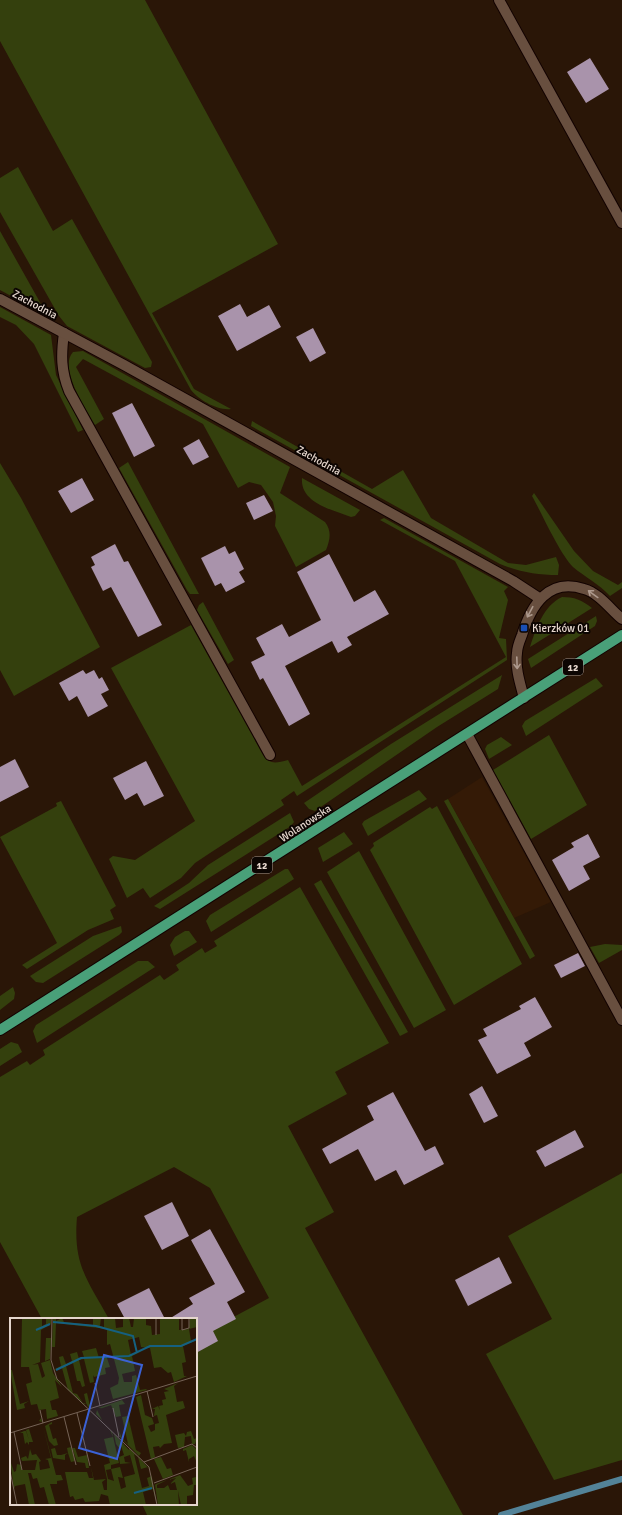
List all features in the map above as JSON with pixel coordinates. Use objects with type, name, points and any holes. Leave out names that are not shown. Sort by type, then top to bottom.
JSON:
[{"type":"main road","name":"Wolanowska","points":[[0,1030],[622,636]]},
{"type":"street","points":[[499,0],[622,222]]},
{"type":"street","name":"Zachodnia","points":[[0,299],[442,541],[513,581],[539,598]]},
{"type":"street","points":[[64,333],[61,362],[63,377],[69,391],[270,754]]},
{"type":"street","points":[[524,698],[518,674],[517,652],[528,617],[539,598],[553,590],[573,586],[592,592],[622,620]]},
{"type":"street","points":[[467,734],[622,1020]]},
{"type":"shaded area","points":[[482,777],[551,902],[514,918],[448,799]]},
{"type":"green space","points":[[0,0],[145,0],[278,244],[152,313],[194,389],[231,409],[215,407],[194,394],[191,390],[0,41]]},
{"type":"green space","points":[[18,167],[53,231],[72,219],[152,362],[151,367],[145,368],[67,326],[59,316],[0,212],[0,178]]},
{"type":"green space","points":[[0,231],[41,304],[41,308],[37,310],[0,290]]},
{"type":"green space","points":[[0,307],[51,335],[56,375],[83,430],[78,432],[34,344],[16,325],[0,317]]},
{"type":"green space","points":[[83,351],[290,467],[280,493],[325,522],[329,529],[330,536],[326,550],[296,567],[275,526],[276,516],[273,502],[261,485],[249,482],[238,488],[203,424],[83,359],[76,367],[104,419],[95,425],[80,399],[71,378],[69,368],[69,359],[73,352]]},
{"type":"green space","points":[[252,421],[372,489],[403,470],[431,518],[508,563],[526,565],[556,557],[559,565],[558,575],[529,572],[500,564],[251,426]]},
{"type":"green space","points":[[128,462],[199,594],[190,594],[187,590],[119,468]]},
{"type":"green space","points":[[0,463],[21,498],[100,647],[14,696],[0,670]]},
{"type":"green space","points":[[302,478],[360,510],[355,516],[351,517],[319,504],[306,494],[303,487]]},
{"type":"green space","points":[[534,493],[574,551],[593,571],[618,585],[622,582],[622,588],[610,596],[573,567],[551,533],[532,496]]},
{"type":"green space","points":[[384,518],[508,587],[504,591],[508,600],[499,638],[506,639],[507,660],[297,796],[294,791],[281,800],[284,805],[195,863],[181,878],[150,898],[143,888],[127,898],[109,859],[113,856],[135,860],[195,821],[111,668],[191,625],[263,755],[271,762],[288,760],[302,786],[506,657],[455,561],[380,520]]},
{"type":"green space","points":[[562,597],[578,600],[592,608],[530,647],[545,612],[555,601]]},
{"type":"green space","points":[[203,602],[234,660],[228,664],[197,610],[199,605]]},
{"type":"green space","points":[[596,616],[597,621],[595,626],[531,668],[528,659]]},
{"type":"green space","points":[[502,675],[498,689],[437,727],[315,811],[309,809],[304,803],[391,744]]},
{"type":"green space","points":[[596,678],[603,686],[526,736],[522,726],[525,721]]},
{"type":"green space","points":[[549,735],[587,805],[531,839],[493,770]]},
{"type":"green space","points":[[501,737],[512,745],[489,759],[485,749],[487,745]]},
{"type":"green space","points":[[419,790],[427,799],[368,836],[362,824],[364,821]]},
{"type":"green space","points":[[448,799],[535,956],[530,959],[444,801]]},
{"type":"green space","points":[[61,801],[116,906],[110,910],[114,919],[88,930],[27,969],[22,965],[57,943],[0,837],[57,806],[56,803]]},
{"type":"green space","points":[[437,806],[522,964],[454,1005],[370,850],[374,846],[373,843],[430,807],[432,809]]},
{"type":"green space","points":[[290,813],[294,822],[291,826],[160,909],[154,906],[189,883],[208,865]]},
{"type":"green space","points":[[344,832],[353,844],[323,862],[318,848]]},
{"type":"green space","points":[[359,851],[446,1010],[414,1028],[327,872]]},
{"type":"green space","points":[[285,869],[288,869],[294,879],[211,932],[206,921],[210,915]]},
{"type":"green space","points":[[321,880],[408,1032],[400,1036],[314,884]]},
{"type":"green space","points":[[300,887],[389,1043],[335,1072],[347,1094],[288,1126],[334,1212],[305,1228],[463,1515],[147,1515],[142,1505],[197,1505],[197,1336],[269,1298],[210,1188],[174,1167],[77,1217],[77,1248],[83,1271],[108,1318],[41,1318],[0,1242],[0,1077],[27,1061],[30,1065],[45,1055],[43,1050],[160,975],[164,980],[179,970],[176,965],[202,948],[205,953],[217,946],[214,941]]},
{"type":"green space","points":[[121,926],[122,932],[119,935],[43,983],[36,982],[30,976],[93,936]]},
{"type":"green space","points":[[185,931],[189,931],[197,942],[174,956],[170,945],[175,937]]},
{"type":"green space","points":[[605,944],[622,945],[622,950],[599,963],[590,947]]},
{"type":"green space","points":[[138,961],[148,961],[155,967],[37,1043],[33,1031],[36,1025]]},
{"type":"green space","points":[[13,987],[15,993],[14,999],[0,1010],[0,996]]},
{"type":"green space","points":[[11,1042],[18,1044],[22,1052],[0,1066],[0,1049]]},
{"type":"green space","points":[[622,1173],[622,1460],[554,1480],[486,1354],[552,1319],[508,1236]]},
{"type":"building","points":[[590,58],[609,89],[586,103],[567,72]]},
{"type":"building","points":[[240,304],[247,317],[269,305],[281,327],[237,351],[218,316]]},
{"type":"building","points":[[313,328],[326,353],[310,362],[296,337]]},
{"type":"building","points":[[132,403],[155,446],[134,457],[112,413]]},
{"type":"building","points":[[199,439],[209,457],[193,465],[183,448]]},
{"type":"building","points":[[82,478],[94,500],[71,513],[58,491]]},
{"type":"building","points":[[264,495],[273,511],[254,520],[246,503]]},
{"type":"building","points":[[115,544],[124,562],[128,561],[162,625],[138,637],[111,587],[103,591],[91,567],[95,565],[91,557]]},
{"type":"building","points":[[225,546],[229,554],[235,551],[244,569],[239,572],[245,582],[226,592],[221,583],[215,586],[201,558]]},
{"type":"building","points":[[329,554],[354,602],[375,590],[389,614],[347,637],[352,645],[338,653],[332,641],[285,666],[310,714],[289,726],[263,678],[260,680],[251,662],[265,655],[256,638],[282,624],[289,637],[321,620],[297,572]]},
{"type":"building","points":[[83,670],[86,674],[94,670],[99,679],[102,677],[109,690],[101,694],[108,706],[88,717],[77,696],[69,701],[59,683]]},
{"type":"building","points":[[15,759],[29,787],[0,802],[0,767]]},
{"type":"building","points":[[146,761],[164,796],[144,806],[137,793],[125,800],[113,778]]},
{"type":"building","points":[[588,834],[600,857],[583,866],[590,879],[569,891],[552,860],[574,847],[571,843]]},
{"type":"building","points":[[578,953],[585,966],[561,978],[554,965]]},
{"type":"building","points":[[535,997],[552,1027],[524,1043],[531,1056],[497,1074],[478,1040],[487,1036],[483,1029],[521,1009],[519,1006]]},
{"type":"building","points":[[482,1086],[498,1116],[484,1123],[469,1094]]},
{"type":"building","points":[[393,1092],[425,1151],[435,1146],[444,1164],[404,1185],[396,1170],[375,1181],[358,1149],[330,1164],[322,1149],[374,1120],[367,1106]]},
{"type":"building","points":[[575,1130],[584,1147],[545,1167],[536,1151]]},
{"type":"building","points":[[172,1202],[189,1236],[162,1250],[144,1216]]},
{"type":"building","points":[[210,1229],[245,1292],[227,1302],[236,1319],[213,1331],[218,1341],[197,1352],[197,1318],[171,1318],[193,1304],[189,1298],[215,1284],[191,1240]]},
{"type":"building","points":[[499,1257],[512,1283],[468,1306],[455,1280]]},
{"type":"building","points":[[149,1288],[164,1318],[124,1318],[117,1304]]},
{"type":"waterway","points":[[501,1515],[622,1479]]},
{"type":"place","name":"Kierzków 01","points":[[524,628]]}]
